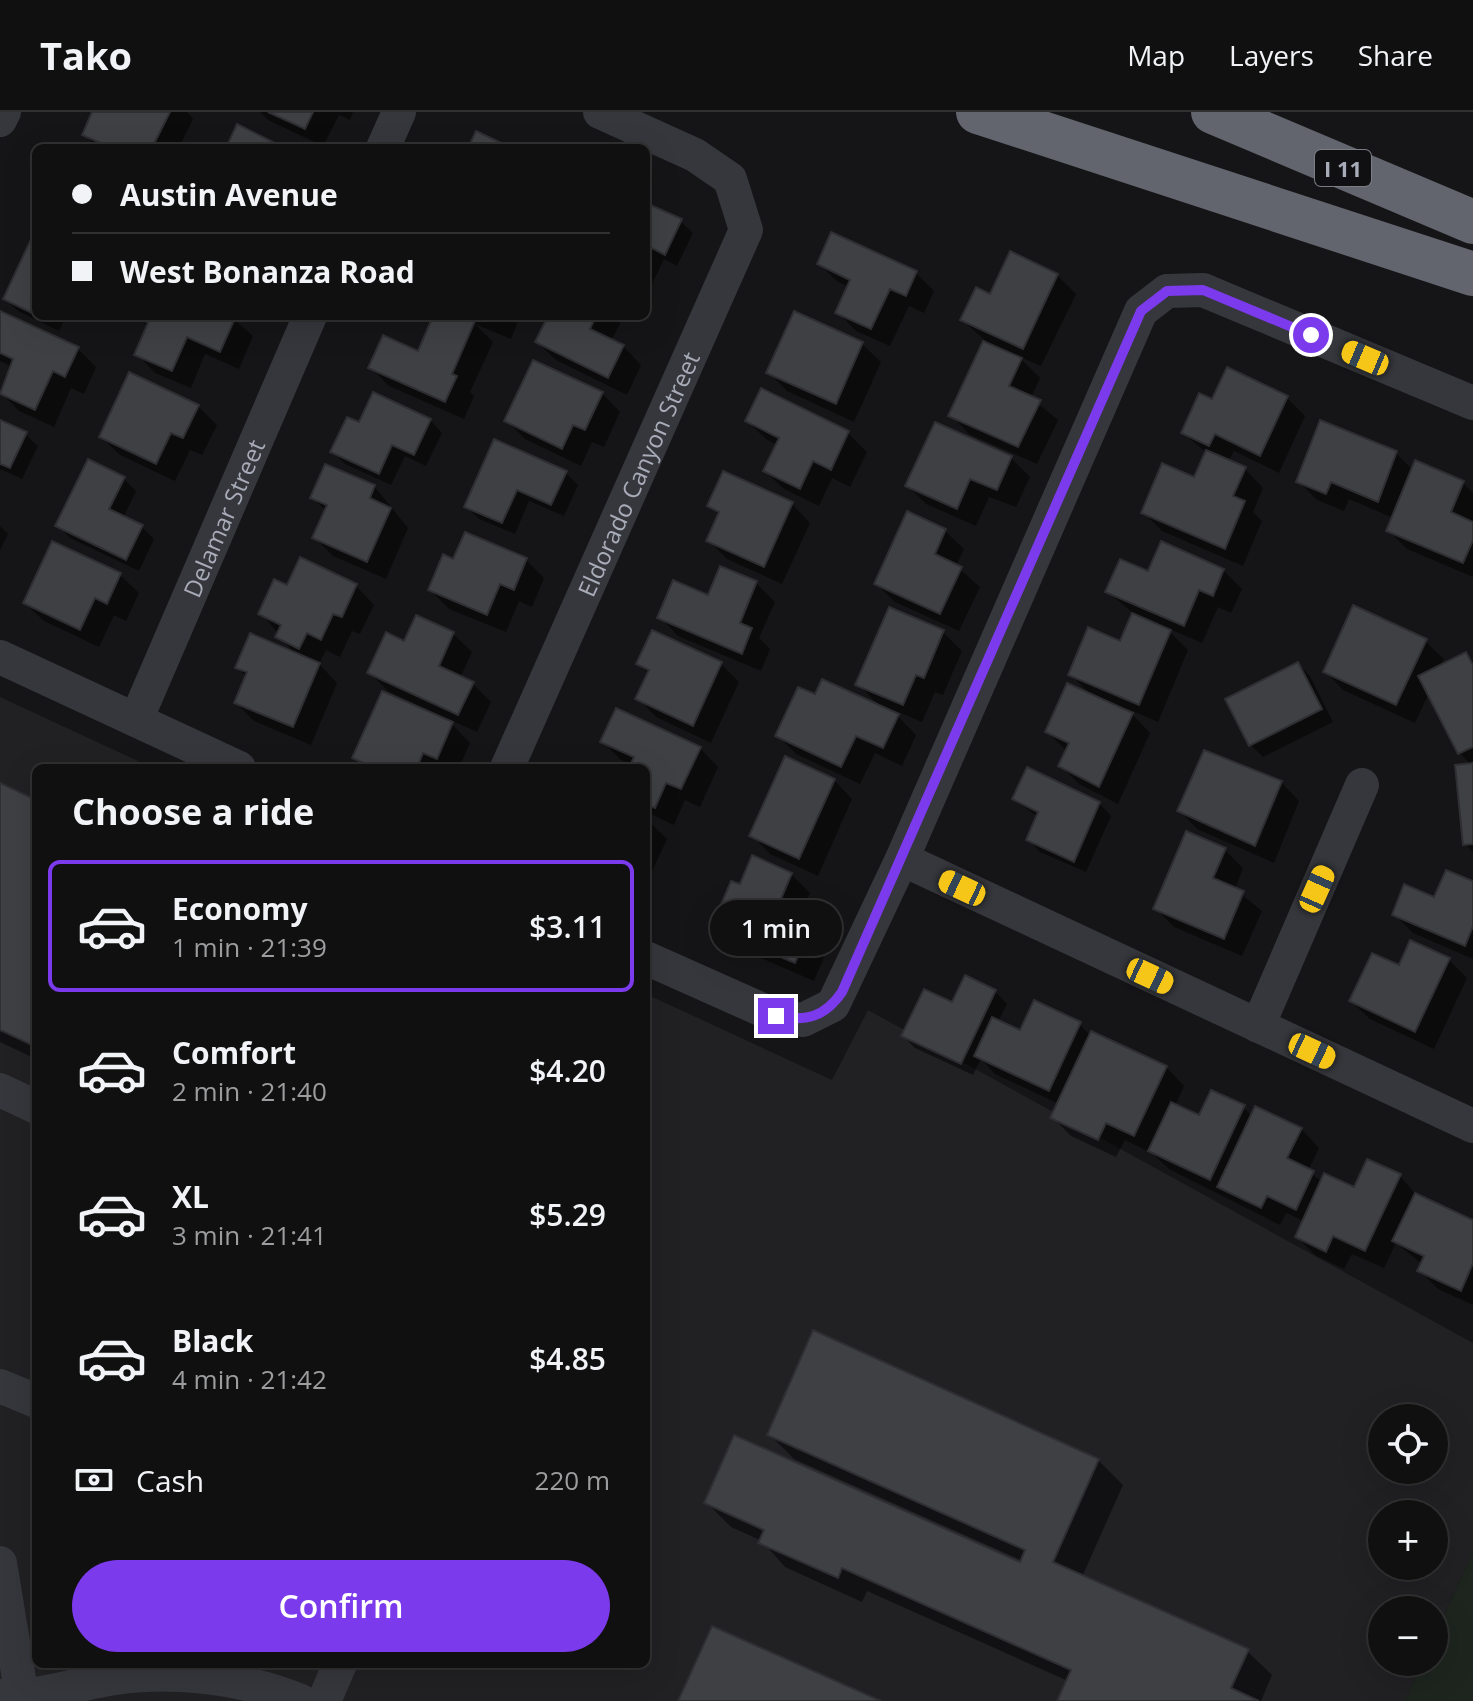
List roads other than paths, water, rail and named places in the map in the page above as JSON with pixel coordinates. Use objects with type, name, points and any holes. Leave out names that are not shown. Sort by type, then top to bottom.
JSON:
[{"type":"highway","points":[[978,112],[1473,274]]},
{"type":"highway","name":"I 11","points":[[1213,112],[1473,222]]},
{"type":"street","points":[[0,120],[4,112]]},
{"type":"street","points":[[385,144],[399,112]]},
{"type":"street","name":"Eldorado Canyon Street","points":[[509,764],[746,230],[730,179],[695,155],[600,112]]},
{"type":"street","points":[[650,962],[776,1016],[803,1020],[816,1017],[833,1005],[842,992],[902,859],[1141,311],[1167,291],[1203,290],[1473,403]]},
{"type":"street","name":"Delamar Street","points":[[136,720],[308,320]]},
{"type":"street","points":[[0,657],[230,764]]},
{"type":"street","points":[[1258,1026],[1362,785]]},
{"type":"street","points":[[902,859],[1473,1126]]},
{"type":"street","points":[[0,1090],[32,1105]]},
{"type":"street","points":[[0,1386],[32,1399]]},
{"type":"street","points":[[0,1563],[13,1698],[125,1680],[193,1676],[265,1686],[301,1701]]},
{"type":"street","points":[[324,1701],[338,1668]]}]
